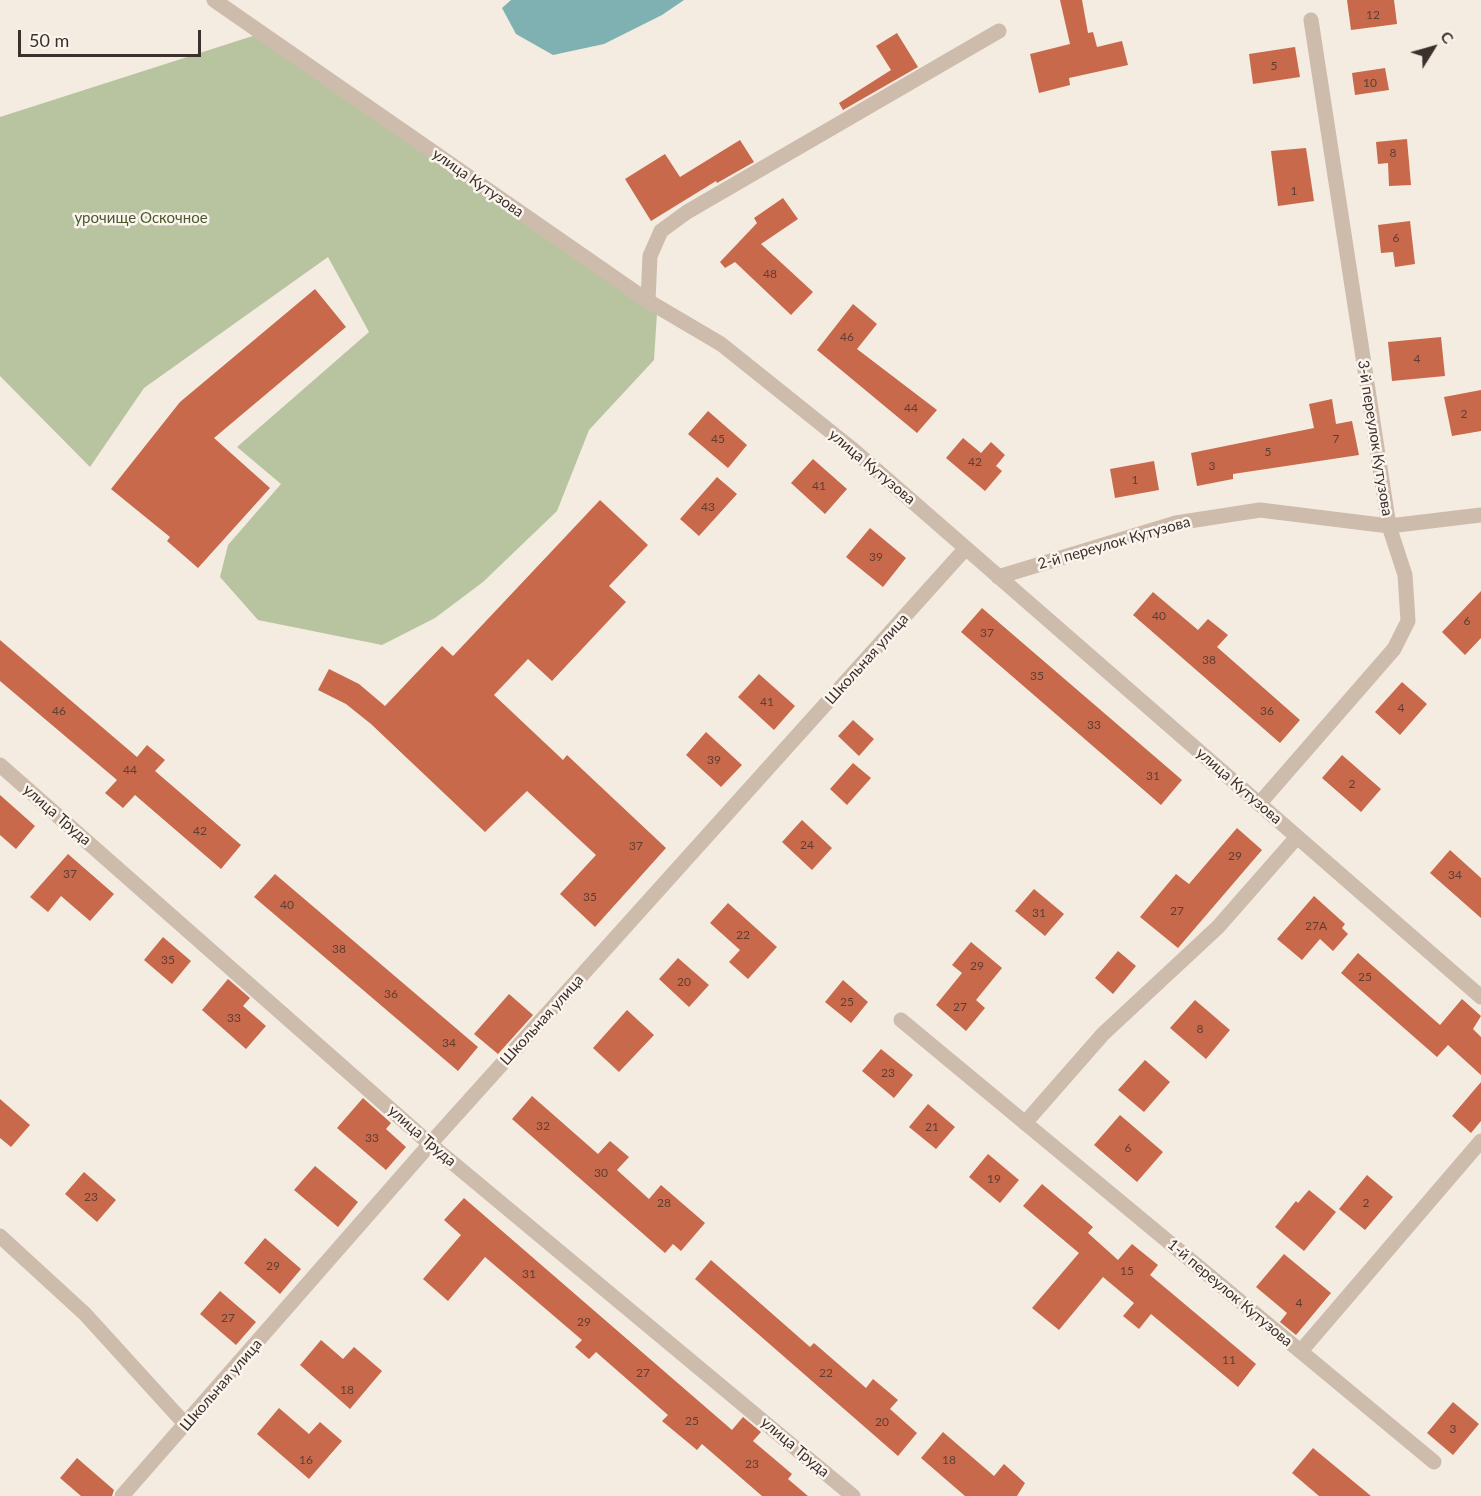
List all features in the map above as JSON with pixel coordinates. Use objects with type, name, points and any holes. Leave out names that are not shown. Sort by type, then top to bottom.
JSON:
[{"type":"street","name":"улица Кутузова","points":[[214,0],[648,301],[721,344],[851,448],[1481,998]]},
{"type":"street","name":"3-й переулок Кутузова","points":[[1259,804],[1394,649],[1408,621],[1405,575],[1389,526],[1311,20]]},
{"type":"street","points":[[648,301],[650,256],[661,231],[687,212],[999,31]]},
{"type":"street","name":"2-й переулок Кутузова","points":[[998,577],[1176,523],[1260,510],[1389,526],[1481,515]]},
{"type":"street","name":"Школьная улица","points":[[122,1496],[430,1144],[966,548]]},
{"type":"street","name":"улица Труда","points":[[0,765],[430,1144],[853,1496]]},
{"type":"street","points":[[1025,1123],[1103,1034],[1218,927],[1298,837]]},
{"type":"street","name":"1-й переулок Кутузова","points":[[901,1020],[1434,1462]]},
{"type":"street","points":[[1301,1351],[1481,1141]]},
{"type":"street","points":[[0,1236],[86,1314],[186,1425]]},
{"type":"green space","name":"урочище Оскочное","points":[[259,34],[657,313],[654,360],[589,430],[557,511],[483,582],[435,618],[382,645],[258,620],[220,577],[228,545],[281,484],[237,447],[369,332],[328,257],[144,388],[90,467],[0,376],[0,117]]},
{"type":"water","points":[[511,0],[684,0],[662,15],[604,44],[553,55],[516,34],[502,8]]},
{"type":"building","points":[[1060,0],[1082,0],[1088,33],[1093,32],[1097,47],[1122,41],[1128,65],[1069,78],[1070,85],[1039,93],[1030,54],[1070,44]]},
{"type":"building","points":[[1347,0],[1394,0],[1397,24],[1351,30]]},
{"type":"building","points":[[897,33],[918,67],[843,110],[839,103],[891,70],[876,46]]},
{"type":"building","points":[[1295,47],[1300,77],[1253,84],[1249,54]]},
{"type":"building","points":[[1385,68],[1389,90],[1355,95],[1352,73]]},
{"type":"building","points":[[1407,139],[1411,185],[1389,186],[1388,163],[1378,164],[1376,142]]},
{"type":"building","points":[[740,140],[754,162],[717,183],[716,181],[651,221],[625,179],[665,154],[680,177]]},
{"type":"building","points":[[1306,148],[1314,201],[1278,206],[1271,151]]},
{"type":"building","points":[[783,198],[798,219],[761,244],[813,292],[791,315],[735,262],[725,268],[720,262],[757,223],[754,218]]},
{"type":"building","points":[[1410,221],[1415,264],[1395,267],[1393,252],[1381,253],[1378,225]]},
{"type":"building","points":[[315,289],[346,327],[214,438],[270,488],[198,568],[167,541],[170,537],[111,489],[180,402]]},
{"type":"building","points":[[853,304],[877,324],[857,349],[937,410],[917,433],[817,350]]},
{"type":"building","points":[[1441,337],[1445,376],[1392,381],[1388,342]]},
{"type":"building","points":[[1481,390],[1481,431],[1452,436],[1444,397]]},
{"type":"building","points":[[1332,399],[1336,424],[1352,421],[1359,455],[1233,474],[1233,479],[1197,486],[1191,453],[1314,428],[1309,404]]},
{"type":"building","points":[[708,411],[747,445],[728,468],[688,434]]},
{"type":"building","points":[[963,438],[981,453],[991,442],[1005,455],[996,466],[1002,471],[985,491],[946,458]]},
{"type":"building","points":[[813,459],[847,489],[825,514],[791,483]]},
{"type":"building","points":[[1154,461],[1159,490],[1115,498],[1110,469]]},
{"type":"building","points":[[717,477],[737,494],[699,536],[680,519]]},
{"type":"building","points":[[600,500],[648,545],[609,586],[626,602],[552,681],[528,659],[494,695],[563,760],[567,755],[666,848],[595,927],[560,894],[596,855],[527,791],[485,832],[371,724],[346,704],[318,690],[329,669],[359,684],[385,706],[442,646],[453,656]]},
{"type":"building","points":[[870,528],[906,558],[883,587],[846,557]]},
{"type":"building","points":[[1481,591],[1481,638],[1465,655],[1442,632]]},
{"type":"building","points":[[1153,592],[1198,630],[1208,619],[1228,635],[1217,647],[1300,720],[1280,743],[1133,615]]},
{"type":"building","points":[[982,608],[1182,780],[1161,805],[961,632]]},
{"type":"building","points":[[0,640],[137,757],[147,745],[165,760],[155,771],[241,845],[221,869],[135,795],[123,808],[105,793],[117,780],[0,681]]},
{"type":"building","points":[[759,674],[795,706],[774,730],[738,697]]},
{"type":"building","points":[[1402,682],[1427,704],[1400,735],[1375,712]]},
{"type":"building","points":[[853,720],[874,739],[859,756],[838,736]]},
{"type":"building","points":[[706,732],[742,765],[721,787],[686,755]]},
{"type":"building","points":[[1342,755],[1381,789],[1361,812],[1322,778]]},
{"type":"building","points":[[853,763],[871,778],[847,805],[830,789]]},
{"type":"building","points":[[0,795],[35,826],[16,849],[0,835]]},
{"type":"building","points":[[802,820],[832,848],[812,870],[782,842]]},
{"type":"building","points":[[1237,828],[1262,850],[1178,948],[1140,917],[1176,874],[1189,884]]},
{"type":"building","points":[[1450,850],[1481,878],[1481,918],[1430,873]]},
{"type":"building","points":[[68,854],[114,894],[90,921],[61,896],[48,912],[30,897]]},
{"type":"building","points":[[275,874],[478,1047],[458,1071],[254,897]]},
{"type":"building","points":[[1034,889],[1064,914],[1045,936],[1015,911]]},
{"type":"building","points":[[1314,896],[1345,924],[1342,928],[1348,934],[1333,951],[1320,939],[1302,960],[1277,939]]},
{"type":"building","points":[[728,903],[777,947],[748,979],[729,962],[740,950],[710,923]]},
{"type":"building","points":[[163,937],[191,961],[172,984],[144,960]]},
{"type":"building","points":[[971,942],[1002,968],[976,1000],[985,1008],[966,1031],[936,1005],[962,973],[952,965]]},
{"type":"building","points":[[1118,951],[1136,966],[1113,994],[1095,978]]},
{"type":"building","points":[[1358,953],[1440,1025],[1462,999],[1481,1016],[1473,1029],[1481,1037],[1481,1075],[1448,1045],[1437,1057],[1341,973]]},
{"type":"building","points":[[678,958],[709,985],[689,1007],[659,979]]},
{"type":"building","points":[[228,979],[250,998],[243,1006],[266,1026],[246,1049],[202,1010]]},
{"type":"building","points":[[843,980],[868,1002],[851,1023],[825,1002]]},
{"type":"building","points":[[509,994],[533,1015],[498,1054],[474,1034]]},
{"type":"building","points":[[1195,1000],[1230,1030],[1206,1059],[1170,1028]]},
{"type":"building","points":[[627,1010],[654,1035],[619,1072],[593,1048]]},
{"type":"building","points":[[881,1049],[913,1075],[894,1098],[862,1071]]},
{"type":"building","points":[[1145,1060],[1170,1082],[1144,1112],[1118,1090]]},
{"type":"building","points":[[1481,1082],[1481,1121],[1471,1133],[1452,1116]]},
{"type":"building","points":[[532,1096],[598,1154],[610,1141],[629,1157],[617,1170],[649,1199],[661,1185],[705,1223],[681,1251],[673,1244],[665,1253],[512,1119]]},
{"type":"building","points":[[363,1098],[391,1123],[386,1129],[406,1147],[386,1170],[337,1128]]},
{"type":"building","points":[[0,1099],[30,1125],[11,1147],[0,1138]]},
{"type":"building","points":[[928,1104],[955,1127],[936,1149],[909,1127]]},
{"type":"building","points":[[1120,1115],[1163,1152],[1137,1182],[1094,1145]]},
{"type":"building","points":[[988,1154],[1019,1180],[1000,1203],[969,1177]]},
{"type":"building","points":[[315,1166],[358,1202],[338,1227],[294,1190]]},
{"type":"building","points":[[84,1172],[116,1200],[97,1222],[65,1194]]},
{"type":"building","points":[[1367,1175],[1393,1197],[1365,1230],[1339,1209]]},
{"type":"building","points":[[1042,1184],[1093,1227],[1088,1233],[1118,1260],[1132,1244],[1158,1265],[1150,1275],[1256,1364],[1238,1387],[1151,1314],[1139,1329],[1123,1316],[1134,1303],[1103,1277],[1059,1330],[1032,1308],[1079,1253],[1023,1206]]},
{"type":"building","points":[[1309,1190],[1336,1212],[1304,1251],[1275,1227],[1296,1201],[1298,1203]]},
{"type":"building","points":[[464,1198],[732,1430],[743,1417],[761,1432],[753,1441],[792,1474],[788,1479],[808,1496],[762,1496],[702,1444],[697,1450],[662,1421],[668,1415],[596,1352],[589,1359],[575,1347],[582,1340],[485,1257],[448,1301],[423,1279],[461,1235],[444,1220]]},
{"type":"building","points":[[265,1238],[301,1269],[280,1294],[244,1263]]},
{"type":"building","points":[[1284,1254],[1331,1293],[1296,1335],[1280,1322],[1287,1313],[1256,1287]]},
{"type":"building","points":[[711,1260],[810,1347],[814,1343],[866,1388],[873,1379],[898,1400],[890,1409],[917,1433],[898,1456],[695,1279]]},
{"type":"building","points":[[220,1291],[256,1322],[236,1345],[200,1314]]},
{"type":"building","points":[[321,1340],[343,1359],[354,1347],[382,1371],[350,1409],[300,1365]]},
{"type":"building","points":[[1453,1402],[1479,1424],[1453,1455],[1427,1433]]},
{"type":"building","points":[[279,1408],[309,1434],[320,1422],[342,1441],[309,1479],[257,1434]]},
{"type":"building","points":[[943,1432],[994,1476],[1004,1464],[1025,1483],[1017,1496],[965,1496],[921,1458]]},
{"type":"building","points":[[1313,1448],[1371,1496],[1319,1496],[1292,1473]]},
{"type":"building","points":[[77,1458],[114,1490],[112,1496],[81,1496],[60,1478]]}]
